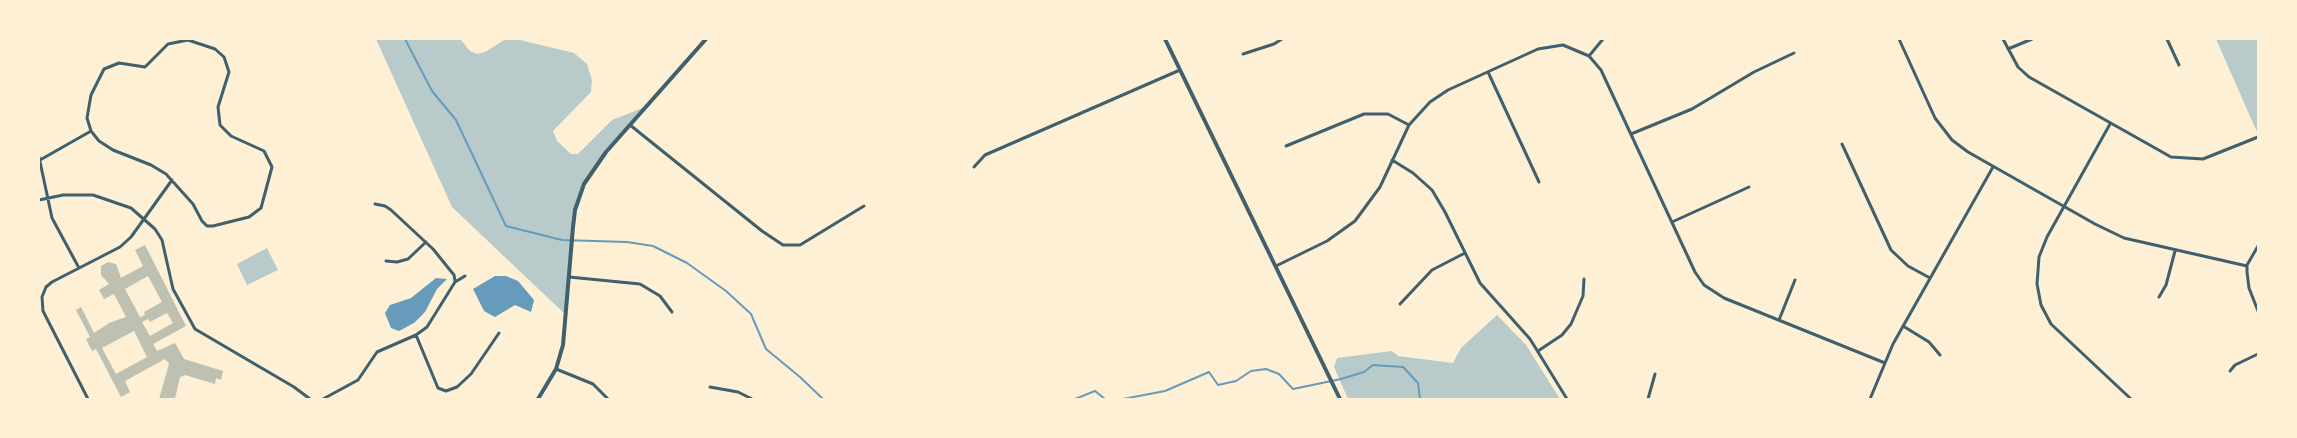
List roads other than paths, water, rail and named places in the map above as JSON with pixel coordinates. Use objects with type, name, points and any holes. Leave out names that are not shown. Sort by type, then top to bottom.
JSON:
[{"type":"street","points":[[538,399],[556,369],[565,330],[575,210],[589,175],[630,125],[706,39]]},
{"type":"street","points":[[1165,39],[1340,399]]},
{"type":"street","points":[[1243,54],[1274,44],[1282,39]]},
{"type":"street","points":[[1589,56],[1603,39]]},
{"type":"street","points":[[1899,39],[1942,129],[1959,147],[2063,207],[2124,238],[2247,266]]},
{"type":"street","points":[[2003,39],[2018,67],[2028,77],[2162,153],[2181,159],[2211,157],[2258,138]]},
{"type":"street","points":[[2008,49],[2032,39]]},
{"type":"street","points":[[2167,39],[2179,65]]},
{"type":"street","points":[[180,40],[194,41],[215,49],[224,57],[229,72],[218,107],[220,125],[231,136],[261,149],[268,155],[272,172],[261,208],[255,213],[244,219],[207,226],[202,221],[194,204],[172,180],[160,170],[105,146],[91,131],[88,118],[88,104],[98,78],[108,66],[119,63],[145,67],[163,48],[180,40]]},
{"type":"street","points":[[1276,266],[1327,241],[1355,221],[1374,198],[1409,125],[1422,109],[1438,96],[1545,46],[1568,46],[1589,56],[1601,70],[1695,272],[1704,285],[1724,298],[1885,363]]},
{"type":"street","points":[[1631,134],[1692,109],[1754,72],[1794,53]]},
{"type":"street","points":[[974,167],[986,156],[1180,70]]},
{"type":"street","points":[[1488,72],[1539,182]]},
{"type":"street","points":[[1286,146],[1364,114],[1388,114],[1409,125]]},
{"type":"street","points":[[2110,124],[2046,237],[2039,257],[2037,284],[2042,305],[2059,333],[2130,399]]},
{"type":"street","points":[[630,125],[762,231],[783,245],[800,245],[864,206]]},
{"type":"street","points":[[79,268],[52,218],[49,197],[39,158],[91,131]]},
{"type":"street","points":[[1842,144],[1891,250],[1902,262],[1930,278]]},
{"type":"street","points":[[1392,160],[1414,173],[1432,190],[1480,283],[1538,351],[1567,399]]},
{"type":"street","points":[[1870,399],[1903,326],[1994,167]]},
{"type":"street","points":[[88,399],[46,318],[41,303],[42,297],[46,287],[52,282],[120,247],[131,237],[172,180]]},
{"type":"street","points":[[1672,222],[1750,187]]},
{"type":"street","points":[[39,200],[49,197],[93,195],[118,201],[131,208],[155,229],[162,240],[173,289],[195,329],[294,387],[310,399]]},
{"type":"street","points":[[375,204],[385,206],[391,210],[426,242],[454,275],[455,282]]},
{"type":"street","points":[[386,261],[397,262],[408,259],[426,242]]},
{"type":"street","points":[[2258,246],[2247,266],[2249,288],[2258,311]]},
{"type":"street","points":[[2159,297],[2166,285],[2175,251]]},
{"type":"street","points":[[1400,304],[1432,270],[1465,253]]},
{"type":"street","points":[[323,399],[358,380],[377,352],[416,335],[430,324],[455,282],[465,276]]},
{"type":"street","points":[[569,277],[640,284],[660,296],[672,312]]},
{"type":"street","points":[[1538,351],[1562,335],[1571,324],[1583,296],[1584,280]]},
{"type":"street","points":[[1779,320],[1795,280]]},
{"type":"street","points":[[1903,326],[1929,342],[1940,355]]},
{"type":"street","points":[[416,335],[438,388],[446,392],[457,387],[471,374],[499,333]]},
{"type":"street","points":[[2230,371],[2235,364],[2258,354]]},
{"type":"street","points":[[556,369],[593,384],[608,399]]},
{"type":"street","points":[[1648,399],[1655,374]]},
{"type":"street","points":[[710,387],[738,392],[752,399]]},
{"type":"street","points":[[2122,399],[2126,395]]},
{"type":"water","points":[[495,276],[506,276],[518,281],[534,300],[531,312],[515,305],[495,317],[484,311],[473,289]]},
{"type":"water","points":[[436,278],[447,279],[437,289],[425,312],[414,323],[399,331],[391,328],[385,313],[390,305],[411,298]]},
{"type":"waterway","points":[[405,39],[432,91],[456,120],[506,226],[562,240],[627,242],[653,246],[687,263],[726,291],[751,314],[766,349],[823,399]]},
{"type":"waterway","points":[[1123,399],[1165,391],[1209,372],[1218,385],[1236,381],[1251,371],[1266,369],[1279,374],[1293,389],[1341,379],[1364,372],[1373,365],[1403,367],[1418,383],[1420,399]]},
{"type":"waterway","points":[[1075,399],[1095,391],[1105,399]]}]
